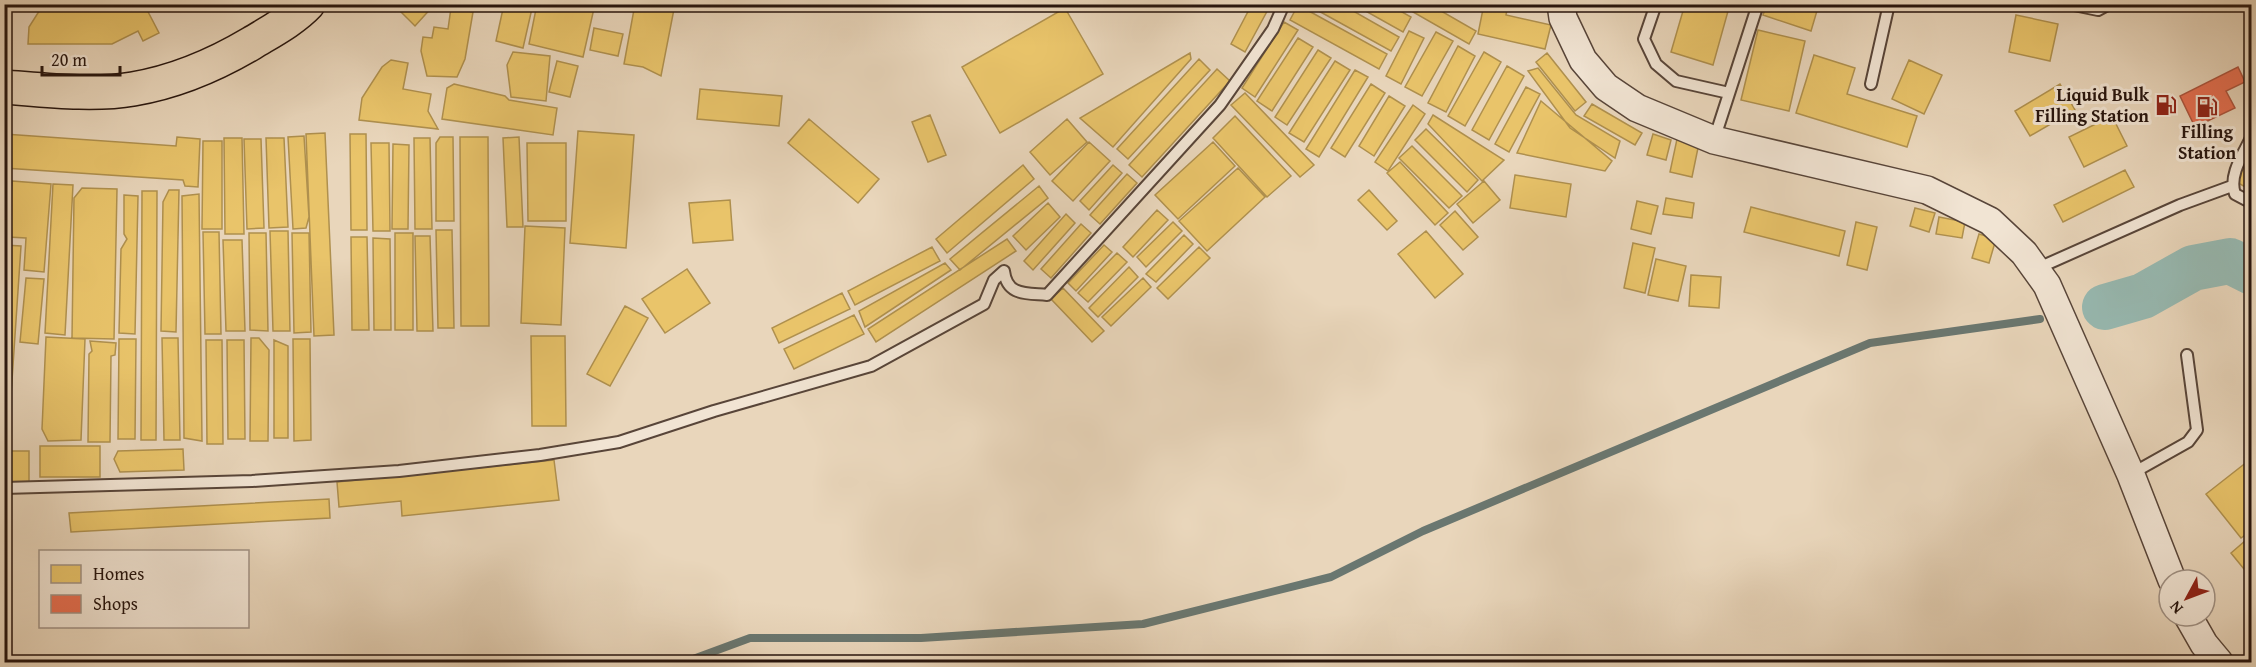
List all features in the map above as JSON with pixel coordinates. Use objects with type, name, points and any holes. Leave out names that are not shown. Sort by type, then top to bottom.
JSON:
[{"type":"highway","points":[[4,87],[68,92],[131,89],[178,78],[225,59],[266,35],[308,4]]},
{"type":"street","points":[[1561,4],[1563,18],[1583,60],[1606,87],[1637,108],[1714,140],[1804,159],[1927,190],[1990,221],[2024,253],[2041,277],[2068,329],[2131,475],[2167,568]]},
{"type":"street","points":[[2195,628],[2219,663]]},
{"type":"lane","points":[[4,488],[74,488],[252,481],[399,471],[540,455],[619,442],[714,411],[871,366],[984,304],[994,280],[1004,271],[1005,280],[1010,288],[1018,292],[1047,295],[1220,105],[1273,29],[1284,4]]},
{"type":"lane","points":[[1656,4],[1644,39],[1656,64],[1676,81],[1729,93]]},
{"type":"lane","points":[[1714,140],[1758,4]]},
{"type":"lane","points":[[1871,84],[1889,4]]},
{"type":"lane","points":[[2069,4],[2098,9],[2109,4]]},
{"type":"lane","points":[[2252,136],[2233,177],[2232,186],[2235,194],[2252,203]]},
{"type":"lane","points":[[2041,277],[2180,204],[2232,186]]},
{"type":"lane","points":[[2131,475],[2188,442],[2196,430],[2187,355]]},
{"type":"building: Homes","points":[[144,4],[159,33],[143,41],[138,31],[112,44],[28,44],[29,27],[43,5]]},
{"type":"building: Homes","points":[[404,4],[434,5],[415,26],[399,10]]},
{"type":"building: Homes","points":[[504,4],[533,4],[523,48],[496,41]]},
{"type":"building: Homes","points":[[537,4],[595,4],[583,57],[529,44]]},
{"type":"building: Homes","points":[[635,4],[675,4],[661,76],[643,67],[624,64]]},
{"type":"building: Homes","points":[[1252,4],[1271,4],[1245,52],[1231,44]]},
{"type":"building: Homes","points":[[1306,4],[1341,4],[1399,37],[1391,51]]},
{"type":"building: Homes","points":[[1353,4],[1388,4],[1411,17],[1403,32]]},
{"type":"building: Homes","points":[[1399,4],[1429,4],[1476,31],[1469,44]]},
{"type":"building: Homes","points":[[1484,4],[1508,4],[1506,15],[1551,25],[1545,49],[1478,34]]},
{"type":"building: Homes","points":[[1685,4],[1730,4],[1713,65],[1671,52]]},
{"type":"building: Homes","points":[[1767,4],[1819,4],[1811,31],[1763,15]]},
{"type":"building: Homes","points":[[1298,5],[1387,54],[1379,69],[1290,20]]},
{"type":"building: Homes","points":[[4,8],[11,9],[7,48],[4,48]]},
{"type":"building: Homes","points":[[451,8],[473,12],[465,59],[457,77],[427,76],[421,51],[423,37],[432,38],[434,27],[448,29]]},
{"type":"building: Homes","points":[[1065,8],[1103,74],[1000,133],[962,67]]},
{"type":"building: Homes","points":[[2016,15],[2058,24],[2050,61],[2009,52]]},
{"type":"building: Homes","points":[[1284,22],[1298,30],[1255,97],[1242,88]]},
{"type":"building: Homes","points":[[594,28],[623,34],[618,56],[590,50]]},
{"type":"building: Homes","points":[[1758,30],[1805,41],[1789,111],[1741,100]]},
{"type":"building: Homes","points":[[1409,31],[1424,38],[1401,84],[1386,76]]},
{"type":"building: Homes","points":[[1436,32],[1453,41],[1422,96],[1405,87]]},
{"type":"building: Homes","points":[[1298,38],[1313,47],[1272,111],[1257,101]]},
{"type":"building: Homes","points":[[1458,46],[1475,56],[1446,112],[1428,103]]},
{"type":"building: Homes","points":[[1318,50],[1331,58],[1287,125],[1275,117]]},
{"type":"building: Homes","points":[[513,52],[550,56],[546,101],[511,97],[507,65]]},
{"type":"building: Homes","points":[[1484,52],[1501,62],[1465,126],[1448,116]]},
{"type":"building: Homes","points":[[1190,53],[1191,59],[1113,147],[1080,118]]},
{"type":"building: Homes","points":[[1547,53],[1586,102],[1575,111],[1536,62]]},
{"type":"building: Homes","points":[[1814,55],[1855,68],[1847,94],[1917,116],[1907,147],[1796,113]]},
{"type":"building: Homes","points":[[1199,59],[1210,70],[1128,159],[1117,149]]},
{"type":"building: Homes","points":[[391,60],[408,63],[403,89],[431,94],[428,111],[438,129],[359,120],[362,98],[382,67]]},
{"type":"building: Homes","points":[[1909,60],[1942,75],[1924,114],[1892,99]]},
{"type":"building: Homes","points":[[557,61],[578,66],[570,97],[549,92]]},
{"type":"building: Homes","points":[[1335,61],[1350,70],[1304,142],[1289,133]]},
{"type":"building: Homes","points":[[1507,66],[1524,76],[1489,140],[1472,130]]},
{"type":"building: Homes","points":[[1538,68],[1576,115],[1620,141],[1615,158],[1570,128],[1528,71]]},
{"type":"building: Homes","points":[[1217,69],[1230,81],[1142,177],[1129,165]]},
{"type":"building: Homes","points":[[1355,70],[1368,77],[1319,157],[1306,149]]},
{"type":"building: Homes","points":[[454,84],[505,96],[509,100],[557,108],[553,135],[442,119],[447,88]]},
{"type":"building: Homes","points":[[1371,84],[1385,93],[1345,157],[1331,148]]},
{"type":"building: Homes","points":[[2060,84],[2075,110],[2030,136],[2015,111]]},
{"type":"building: Homes","points":[[1526,87],[1540,94],[1509,152],[1495,144]]},
{"type":"building: Homes","points":[[700,89],[782,96],[779,126],[697,119]]},
{"type":"building: Homes","points":[[1245,93],[1314,165],[1300,177],[1231,105]]},
{"type":"building: Homes","points":[[1389,96],[1405,106],[1374,156],[1359,146]]},
{"type":"building: Homes","points":[[1541,101],[1612,161],[1605,171],[1517,153]]},
{"type":"building: Homes","points":[[1592,104],[1642,133],[1635,145],[1584,116]]},
{"type":"building: Homes","points":[[1413,105],[1425,114],[1388,171],[1375,162]]},
{"type":"building: Homes","points":[[930,115],[946,155],[928,162],[912,122]]},
{"type":"building: Homes","points":[[1433,115],[1504,160],[1482,181],[1428,124]]},
{"type":"building: Homes","points":[[1235,116],[1291,176],[1267,197],[1213,138]]},
{"type":"building: Homes","points":[[2112,116],[2127,146],[2084,167],[2069,137]]},
{"type":"building: Homes","points":[[809,119],[879,179],[858,203],[788,143]]},
{"type":"building: Homes","points":[[1067,119],[1087,142],[1050,175],[1030,152]]},
{"type":"building: Homes","points":[[1426,129],[1478,180],[1467,192],[1415,140]]},
{"type":"building: Homes","points":[[578,131],[634,135],[626,248],[570,243]]},
{"type":"building: Homes","points":[[325,133],[334,335],[314,336],[306,134]]},
{"type":"building: Homes","points":[[4,134],[176,146],[177,137],[200,139],[198,187],[185,186],[183,180],[4,168]]},
{"type":"building: Homes","points":[[350,134],[366,134],[367,230],[351,230]]},
{"type":"building: Homes","points":[[1653,134],[1671,140],[1666,160],[1647,155]]},
{"type":"building: Homes","points":[[304,136],[309,217],[306,228],[293,229],[288,137]]},
{"type":"building: Homes","points":[[2252,136],[2252,191],[2228,177]]},
{"type":"building: Homes","points":[[440,137],[453,137],[454,221],[436,221],[436,143]]},
{"type":"building: Homes","points":[[460,137],[488,137],[489,326],[461,326]]},
{"type":"building: Homes","points":[[519,137],[523,227],[507,227],[503,138]]},
{"type":"building: Homes","points":[[224,138],[242,138],[244,234],[225,234]]},
{"type":"building: Homes","points":[[266,138],[284,138],[288,227],[269,228]]},
{"type":"building: Homes","points":[[414,138],[430,138],[432,229],[415,229]]},
{"type":"building: Homes","points":[[244,139],[261,139],[264,228],[247,229]]},
{"type":"building: Homes","points":[[1677,139],[1699,143],[1692,177],[1670,172]]},
{"type":"building: Homes","points":[[203,141],[222,141],[222,229],[202,229]]},
{"type":"building: Homes","points":[[1089,142],[1110,161],[1073,201],[1052,181]]},
{"type":"building: Homes","points":[[1213,142],[1235,166],[1178,219],[1155,195]]},
{"type":"building: Homes","points":[[371,143],[389,143],[390,231],[373,231]]},
{"type":"building: Homes","points":[[527,143],[566,143],[566,221],[528,221]]},
{"type":"building: Homes","points":[[393,144],[409,145],[408,229],[392,229]]},
{"type":"building: Homes","points":[[1412,146],[1462,196],[1449,208],[1399,158]]},
{"type":"building: Homes","points":[[1400,162],[1448,213],[1435,225],[1387,173]]},
{"type":"building: Homes","points":[[1023,165],[1034,179],[947,253],[936,239]]},
{"type":"building: Homes","points":[[1113,165],[1122,173],[1089,210],[1080,201]]},
{"type":"building: Homes","points":[[1238,168],[1265,197],[1207,251],[1179,221]]},
{"type":"building: Homes","points":[[2125,170],[2134,187],[2063,222],[2054,205]]},
{"type":"building: Homes","points":[[1127,174],[1137,183],[1100,224],[1090,215]]},
{"type":"building: Homes","points":[[1515,175],[1571,184],[1566,217],[1510,208]]},
{"type":"building: Homes","points":[[12,181],[51,184],[44,272],[24,270],[26,238],[8,237]]},
{"type":"building: Homes","points":[[1484,181],[1500,200],[1473,223],[1457,204]]},
{"type":"building: Homes","points":[[53,184],[73,185],[65,335],[45,333]]},
{"type":"building: Homes","points":[[1039,186],[1048,198],[960,270],[950,259]]},
{"type":"building: Homes","points":[[82,188],[117,189],[114,339],[72,338],[74,198]]},
{"type":"building: Homes","points":[[169,190],[179,190],[176,332],[161,331],[163,202]]},
{"type":"building: Homes","points":[[1369,190],[1397,221],[1387,230],[1358,200]]},
{"type":"building: Homes","points":[[142,191],[157,191],[156,440],[141,440]]},
{"type":"building: Homes","points":[[199,194],[202,441],[184,438],[182,196]]},
{"type":"building: Homes","points":[[124,195],[138,196],[135,334],[119,333],[121,249],[127,239],[124,234]]},
{"type":"building: Homes","points":[[1666,198],[1694,203],[1692,218],[1663,214]]},
{"type":"building: Homes","points":[[730,200],[733,240],[693,243],[689,203]]},
{"type":"building: Homes","points":[[1637,201],[1658,206],[1651,234],[1631,229]]},
{"type":"building: Homes","points":[[1048,203],[1060,217],[1026,250],[1013,236]]},
{"type":"building: Homes","points":[[1751,207],[1845,231],[1839,256],[1744,232]]},
{"type":"building: Homes","points":[[1915,208],[1935,213],[1929,232],[1910,226]]},
{"type":"building: Homes","points":[[1157,210],[1168,220],[1133,257],[1123,247]]},
{"type":"building: Homes","points":[[1455,211],[1478,237],[1463,250],[1440,225]]},
{"type":"building: Homes","points":[[1066,214],[1075,223],[1033,270],[1024,261]]},
{"type":"building: Homes","points":[[1939,217],[1965,222],[1962,238],[1936,234]]},
{"type":"building: Homes","points":[[1173,222],[1182,231],[1146,267],[1137,257]]},
{"type":"building: Homes","points":[[1856,222],[1877,227],[1867,270],[1847,265]]},
{"type":"building: Homes","points":[[1081,224],[1091,233],[1051,278],[1041,269]]},
{"type":"building: Homes","points":[[525,226],[565,228],[561,325],[521,323]]},
{"type":"building: Homes","points":[[436,230],[452,230],[454,328],[438,328]]},
{"type":"building: Homes","points":[[270,231],[288,231],[290,331],[273,331]]},
{"type":"building: Homes","points":[[1426,231],[1463,274],[1435,298],[1398,254]]},
{"type":"building: Homes","points":[[203,232],[219,232],[221,334],[205,334]]},
{"type":"building: Homes","points":[[249,233],[266,233],[268,331],[250,330]]},
{"type":"building: Homes","points":[[292,233],[309,233],[311,332],[294,333]]},
{"type":"building: Homes","points":[[395,233],[413,233],[413,330],[395,330]]},
{"type":"building: Homes","points":[[1979,234],[1996,239],[1989,263],[1972,258]]},
{"type":"building: Homes","points":[[1184,235],[1193,244],[1156,282],[1146,274]]},
{"type":"building: Homes","points":[[415,236],[430,236],[433,331],[417,331]]},
{"type":"building: Homes","points":[[351,237],[367,237],[369,330],[352,330]]},
{"type":"building: Homes","points":[[373,238],[390,239],[391,330],[374,330]]},
{"type":"building: Homes","points":[[1007,239],[1016,251],[876,342],[868,329]]},
{"type":"building: Homes","points":[[223,240],[242,240],[245,331],[226,331]]},
{"type":"building: Homes","points":[[1633,243],[1655,248],[1645,293],[1624,288]]},
{"type":"building: Homes","points":[[4,245],[21,246],[8,440],[4,440]]},
{"type":"building: Homes","points":[[1104,245],[1112,252],[1076,291],[1068,283]]},
{"type":"building: Homes","points":[[932,247],[940,261],[855,305],[848,291]]},
{"type":"building: Homes","points":[[1199,247],[1210,258],[1168,299],[1157,288]]},
{"type":"building: Homes","points":[[1117,253],[1127,262],[1088,302],[1078,293]]},
{"type":"building: Homes","points":[[1656,259],[1686,266],[1678,301],[1648,295]]},
{"type":"building: Homes","points":[[945,263],[951,270],[865,327],[859,311]]},
{"type":"building: Homes","points":[[1129,267],[1138,277],[1098,317],[1089,308]]},
{"type":"building: Homes","points":[[687,269],[710,303],[665,333],[642,299]]},
{"type":"building: Homes","points":[[1691,275],[1721,277],[1719,308],[1689,306]]},
{"type":"building: Homes","points":[[26,278],[44,279],[38,344],[20,342]]},
{"type":"building: Homes","points":[[1143,278],[1151,287],[1111,326],[1102,317]]},
{"type":"building: Homes","points":[[1063,288],[1104,331],[1092,342],[1051,299]]},
{"type":"building: Homes","points":[[842,293],[850,309],[779,343],[772,328]]},
{"type":"building: Homes","points":[[625,306],[648,318],[610,386],[587,374]]},
{"type":"building: Homes","points":[[854,315],[864,334],[794,369],[784,349]]},
{"type":"building: Homes","points":[[531,336],[565,336],[566,426],[532,426]]},
{"type":"building: Homes","points":[[46,337],[85,339],[81,440],[48,441],[42,429]]},
{"type":"building: Homes","points":[[162,338],[178,338],[180,440],[164,440]]},
{"type":"building: Homes","points":[[251,338],[259,338],[269,350],[268,441],[250,441]]},
{"type":"building: Homes","points":[[119,339],[136,339],[135,439],[118,439]]},
{"type":"building: Homes","points":[[293,339],[310,339],[311,440],[294,441]]},
{"type":"building: Homes","points":[[206,340],[222,340],[223,444],[207,444]]},
{"type":"building: Homes","points":[[227,340],[244,340],[245,439],[228,439]]},
{"type":"building: Homes","points":[[274,340],[288,346],[288,438],[274,438]]},
{"type":"building: Homes","points":[[90,341],[116,343],[115,355],[111,356],[110,442],[88,442],[89,354],[92,351]]},
{"type":"building: Homes","points":[[40,446],[100,446],[100,477],[40,477]]},
{"type":"building: Homes","points":[[183,449],[184,470],[120,472],[114,459],[118,451]]},
{"type":"building: Homes","points":[[4,451],[29,451],[29,482],[4,482]]},
{"type":"building: Homes","points":[[2252,458],[2252,530],[2241,538],[2206,494]]},
{"type":"building: Homes","points":[[554,460],[559,500],[402,516],[401,501],[339,507],[337,482]]},
{"type":"building: Homes","points":[[329,499],[330,518],[71,532],[69,513]]},
{"type":"building: Homes","points":[[2252,535],[2252,579],[2231,553]]},
{"type":"building: Shops","points":[[2238,67],[2245,82],[2226,91],[2235,108],[2195,127],[2180,96]]},
{"type":"waterway","points":[[2105,307],[2143,296],[2193,268],[2230,261],[2252,272]]},
{"type":"waterway","points":[[685,662],[750,638],[921,638],[1143,624],[1331,577],[1423,531],[1870,343],[2040,319]]},
{"type":"place","name":"Liquid Bulk Filling Station","points":[[2166,105]]},
{"type":"place","name":"Filling Station","points":[[2207,107]]}]
